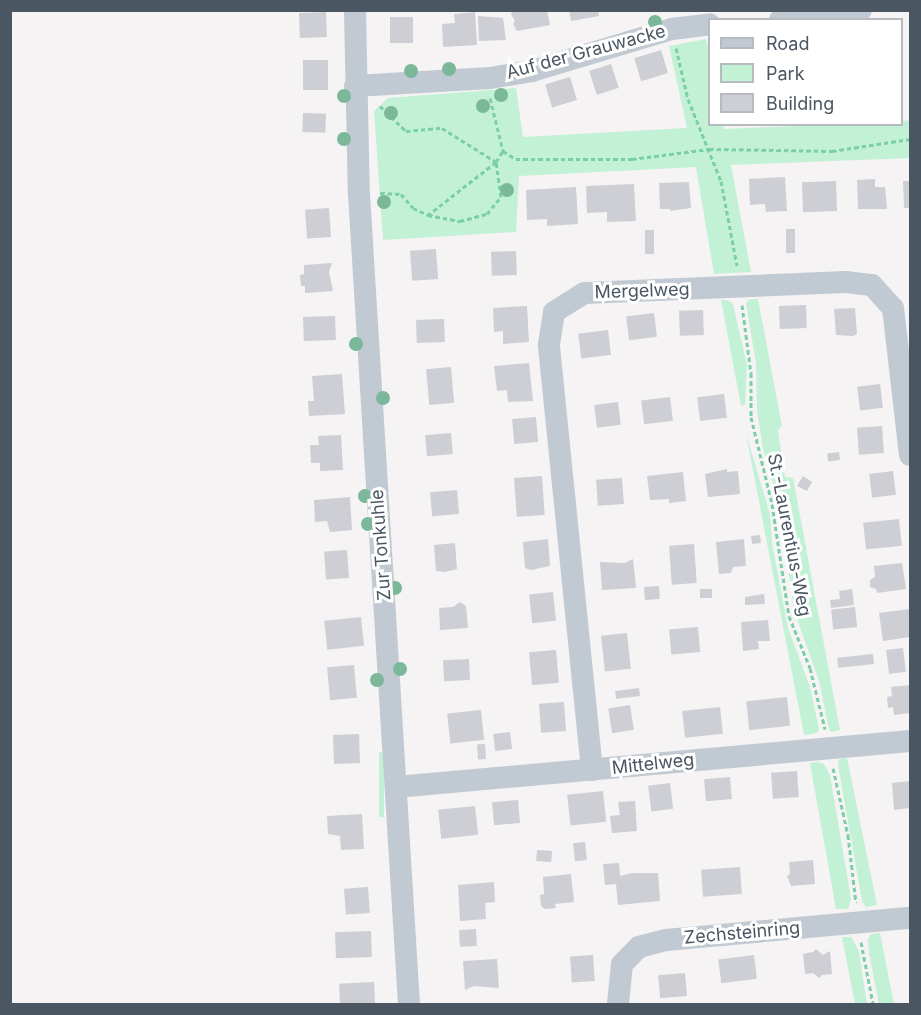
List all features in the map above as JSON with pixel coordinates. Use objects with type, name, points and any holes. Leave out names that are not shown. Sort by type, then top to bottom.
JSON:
[{"type":"street","name":"Zur Tonkuhle","points":[[355,10],[359,194],[409,1005]]},
{"type":"street","points":[[817,18],[854,16],[861,10]]},
{"type":"street","name":"Auf der Grauwacke","points":[[356,86],[489,78],[532,71],[672,29],[708,24]]},
{"type":"street","name":"Mergelweg","points":[[592,770],[549,344],[554,312],[585,293],[846,282],[872,285],[893,308],[910,455]]},
{"type":"street","name":"Mittelweg","points":[[396,787],[910,741]]},
{"type":"street","name":"Zechsteinring","points":[[618,1005],[622,964],[639,947],[666,940],[910,918]]},
{"type":"path","points":[[674,40],[688,99],[721,181],[737,270]]},
{"type":"path","points":[[489,78],[489,99],[503,151],[516,159],[632,159],[709,149],[832,151],[910,139]]},
{"type":"path","points":[[356,86],[406,131],[442,128],[496,162],[501,197],[487,214],[460,221],[428,215],[412,208],[401,194],[386,192],[359,194]]},
{"type":"path","points":[[428,215],[496,162],[503,151]]},
{"type":"path","name":"St.-Laurentius-Weg","points":[[741,297],[751,373],[751,417],[772,504],[789,616],[810,668],[827,738]]},
{"type":"path","points":[[833,765],[848,835],[857,912]]},
{"type":"path","points":[[861,939],[873,1005]]},
{"type":"green space","points":[[706,39],[708,48],[708,126],[723,126],[724,129],[903,126],[903,121],[910,120],[910,158],[731,165],[751,272],[714,274],[696,167],[519,176],[516,232],[383,240],[374,111],[388,98],[516,88],[523,137],[687,128],[669,46]]},
{"type":"green space","points":[[750,299],[758,299],[782,426],[778,430],[785,477],[793,478],[840,730],[831,732],[819,681],[794,610],[779,504],[763,449],[757,411],[756,364],[746,303]]},
{"type":"green space","points":[[721,300],[727,300],[733,304],[747,365],[745,405],[741,406]]},
{"type":"green space","points":[[746,434],[770,514],[772,543],[788,628],[810,687],[819,729],[817,733],[804,735]]},
{"type":"green space","points":[[379,752],[384,752],[384,817],[379,817]]},
{"type":"green space","points":[[847,758],[877,905],[866,907],[862,901],[838,765],[839,759]]},
{"type":"green space","points":[[810,763],[824,764],[830,775],[851,899],[848,909],[836,909]]},
{"type":"green space","points":[[880,933],[894,1004],[879,1004],[868,939],[871,934]]},
{"type":"green space","points":[[842,937],[851,937],[859,951],[867,1004],[855,1004]]},
{"type":"building","points":[[513,10],[547,10],[550,25],[517,31],[511,14]]},
{"type":"building","points":[[569,10],[598,10],[599,16],[571,21]]},
{"type":"building","points":[[326,12],[327,37],[300,38],[299,13]]},
{"type":"building","points":[[475,12],[477,45],[443,47],[442,24],[455,23],[454,14]]},
{"type":"building","points":[[478,16],[503,18],[506,40],[479,41]]},
{"type":"building","points":[[390,17],[413,17],[413,43],[390,43]]},
{"type":"building","points":[[661,50],[668,73],[641,81],[634,58]]},
{"type":"building","points":[[303,60],[328,60],[328,90],[303,90]]},
{"type":"building","points":[[611,64],[619,88],[597,95],[589,71]]},
{"type":"building","points":[[570,77],[577,100],[552,108],[545,85]]},
{"type":"building","points":[[303,113],[326,114],[325,133],[302,132]]},
{"type":"building","points":[[785,177],[787,211],[766,212],[765,204],[750,205],[749,179]]},
{"type":"building","points":[[875,179],[875,187],[885,187],[887,209],[858,209],[857,180]]},
{"type":"building","points":[[836,181],[837,211],[803,212],[802,182]]},
{"type":"building","points":[[903,181],[910,181],[910,208],[904,208]]},
{"type":"building","points":[[689,182],[691,208],[670,211],[670,209],[660,209],[659,183]]},
{"type":"building","points":[[634,184],[636,221],[607,222],[607,212],[587,213],[586,186]]},
{"type":"building","points":[[576,187],[578,224],[547,226],[547,219],[527,220],[526,190]]},
{"type":"building","points":[[329,208],[331,237],[307,239],[305,210]]},
{"type":"building","points":[[786,229],[795,229],[795,253],[786,253]]},
{"type":"building","points":[[645,230],[654,230],[654,254],[645,254]]},
{"type":"building","points":[[436,249],[438,279],[412,281],[410,251]]},
{"type":"building","points":[[516,251],[517,275],[492,276],[491,252]]},
{"type":"building","points":[[332,263],[329,272],[333,291],[305,293],[305,286],[301,286],[300,275],[304,274],[304,265]]},
{"type":"building","points":[[806,305],[807,328],[780,329],[779,306]]},
{"type":"building","points":[[527,306],[529,342],[503,344],[503,331],[494,332],[493,308]]},
{"type":"building","points":[[855,308],[857,334],[853,336],[836,335],[834,309]]},
{"type":"building","points":[[703,310],[704,335],[680,336],[679,311]]},
{"type":"building","points":[[654,313],[657,337],[629,340],[626,316]]},
{"type":"building","points":[[335,316],[336,340],[304,341],[303,317]]},
{"type":"building","points":[[444,319],[445,342],[417,343],[416,320]]},
{"type":"building","points":[[608,330],[611,355],[581,358],[578,334]]},
{"type":"building","points":[[529,363],[533,401],[508,402],[507,390],[497,391],[494,366]]},
{"type":"building","points":[[451,367],[454,403],[429,405],[426,369]]},
{"type":"building","points":[[342,374],[345,414],[309,416],[308,401],[314,401],[312,376]]},
{"type":"building","points":[[880,384],[883,408],[860,411],[857,387]]},
{"type":"building","points":[[724,394],[727,418],[700,421],[697,397]]},
{"type":"building","points":[[670,397],[673,421],[644,424],[641,401]]},
{"type":"building","points":[[618,402],[621,425],[597,428],[594,405]]},
{"type":"building","points":[[536,417],[538,442],[514,444],[512,419]]},
{"type":"building","points":[[882,426],[884,453],[859,455],[857,428]]},
{"type":"building","points":[[451,433],[453,454],[427,456],[425,435]]},
{"type":"building","points":[[341,435],[343,470],[320,471],[320,463],[311,463],[310,445],[319,445],[318,436]]},
{"type":"building","points":[[839,452],[840,460],[828,461],[827,453]]},
{"type":"building","points":[[727,469],[727,472],[738,471],[740,494],[708,497],[705,474]]},
{"type":"building","points":[[893,471],[896,495],[872,498],[869,474]]},
{"type":"building","points":[[683,472],[686,501],[669,503],[669,499],[650,500],[647,476]]},
{"type":"building","points":[[542,476],[545,515],[517,517],[514,478]]},
{"type":"building","points":[[803,476],[812,482],[807,491],[797,486]]},
{"type":"building","points":[[622,478],[624,504],[598,506],[596,480]]},
{"type":"building","points":[[457,490],[459,514],[432,516],[430,492]]},
{"type":"building","points":[[350,497],[352,530],[330,532],[327,521],[315,522],[314,500]]},
{"type":"building","points":[[899,519],[902,546],[866,550],[863,523]]},
{"type":"building","points":[[760,535],[761,543],[752,544],[751,536]]},
{"type":"building","points":[[548,539],[550,566],[531,570],[525,568],[523,542]]},
{"type":"building","points":[[744,539],[746,566],[733,567],[731,573],[719,574],[716,542]]},
{"type":"building","points":[[455,543],[457,569],[445,572],[436,571],[434,545]]},
{"type":"building","points":[[694,544],[697,583],[672,585],[669,546]]},
{"type":"building","points":[[347,550],[349,578],[326,580],[324,552]]},
{"type":"building","points":[[633,559],[636,588],[602,590],[600,562],[625,563]]},
{"type":"building","points":[[902,563],[906,589],[877,593],[876,589],[870,587],[870,580],[875,577],[874,566]]},
{"type":"building","points":[[659,586],[660,599],[645,600],[644,587]]},
{"type":"building","points":[[700,589],[712,589],[712,598],[700,598]]},
{"type":"building","points":[[852,589],[854,605],[831,608],[830,600],[840,599],[839,591]]},
{"type":"building","points":[[553,592],[556,621],[532,623],[529,595]]},
{"type":"building","points":[[764,594],[765,604],[745,605],[745,597]]},
{"type":"building","points":[[460,602],[466,606],[468,628],[440,630],[439,608],[453,607]]},
{"type":"building","points":[[855,607],[857,627],[833,629],[831,610]]},
{"type":"building","points":[[910,609],[910,637],[883,641],[879,613]]},
{"type":"building","points":[[361,617],[364,646],[327,650],[324,621]]},
{"type":"building","points":[[768,620],[770,641],[758,641],[759,649],[743,651],[741,622]]},
{"type":"building","points":[[698,627],[700,652],[671,654],[669,630]]},
{"type":"building","points":[[627,633],[631,669],[605,672],[601,636]]},
{"type":"building","points":[[903,648],[906,672],[889,674],[886,650]]},
{"type":"building","points":[[556,650],[559,683],[532,685],[529,652]]},
{"type":"building","points":[[873,654],[874,664],[838,668],[837,658]]},
{"type":"building","points":[[469,659],[470,680],[444,681],[443,660]]},
{"type":"building","points":[[354,665],[357,698],[330,700],[327,667]]},
{"type":"building","points":[[910,685],[910,713],[894,715],[893,707],[888,708],[887,697],[892,696],[891,687]]},
{"type":"building","points":[[639,688],[640,696],[616,699],[615,691]]},
{"type":"building","points":[[787,697],[790,726],[749,730],[746,701]]},
{"type":"building","points":[[564,702],[566,731],[541,733],[539,704]]},
{"type":"building","points":[[630,705],[634,730],[612,733],[608,708]]},
{"type":"building","points":[[720,707],[723,734],[685,738],[682,711]]},
{"type":"building","points":[[481,710],[484,740],[450,743],[447,714]]},
{"type":"building","points":[[510,732],[512,749],[495,751],[493,734]]},
{"type":"building","points":[[359,734],[360,763],[334,764],[333,735]]},
{"type":"building","points":[[485,744],[486,759],[478,760],[477,745]]},
{"type":"building","points":[[797,771],[799,797],[773,799],[771,773]]},
{"type":"building","points":[[730,777],[732,799],[706,801],[704,779]]},
{"type":"building","points":[[910,781],[910,808],[894,810],[892,783]]},
{"type":"building","points":[[670,783],[673,809],[651,811],[648,786]]},
{"type":"building","points":[[603,791],[606,822],[570,826],[567,795]]},
{"type":"building","points":[[518,800],[520,823],[494,825],[492,802]]},
{"type":"building","points":[[635,801],[637,831],[612,833],[610,816],[620,815],[618,802]]},
{"type":"building","points":[[475,806],[478,835],[441,839],[438,810]]},
{"type":"building","points":[[362,814],[364,849],[341,850],[340,836],[328,834],[327,816]]},
{"type":"building","points":[[585,842],[587,860],[575,861],[573,843]]},
{"type":"building","points":[[537,850],[552,851],[551,862],[536,861]]},
{"type":"building","points":[[813,860],[815,884],[791,886],[787,876],[790,874],[789,862]]},
{"type":"building","points":[[619,863],[620,876],[632,873],[658,873],[660,901],[618,905],[616,884],[605,885],[603,864]]},
{"type":"building","points":[[740,867],[742,894],[703,897],[701,870]]},
{"type":"building","points":[[571,874],[574,902],[555,904],[556,908],[545,909],[541,906],[540,895],[544,894],[543,877]]},
{"type":"building","points":[[494,882],[495,902],[485,903],[486,919],[460,921],[458,885]]},
{"type":"building","points":[[368,887],[370,913],[346,915],[344,889]]},
{"type":"building","points":[[476,929],[477,946],[460,947],[459,930]]},
{"type":"building","points":[[371,931],[372,957],[336,958],[335,932]]},
{"type":"building","points":[[816,949],[823,955],[830,951],[832,974],[822,975],[819,978],[813,973],[805,974],[803,954]]},
{"type":"building","points":[[593,955],[595,981],[572,983],[570,957]]},
{"type":"building","points":[[754,955],[757,979],[721,983],[718,959]]},
{"type":"building","points":[[497,959],[499,988],[474,986],[465,990],[463,961]]},
{"type":"building","points":[[685,973],[687,996],[660,998],[658,975]]},
{"type":"building","points":[[374,982],[375,1004],[340,1004],[339,984]]}]
